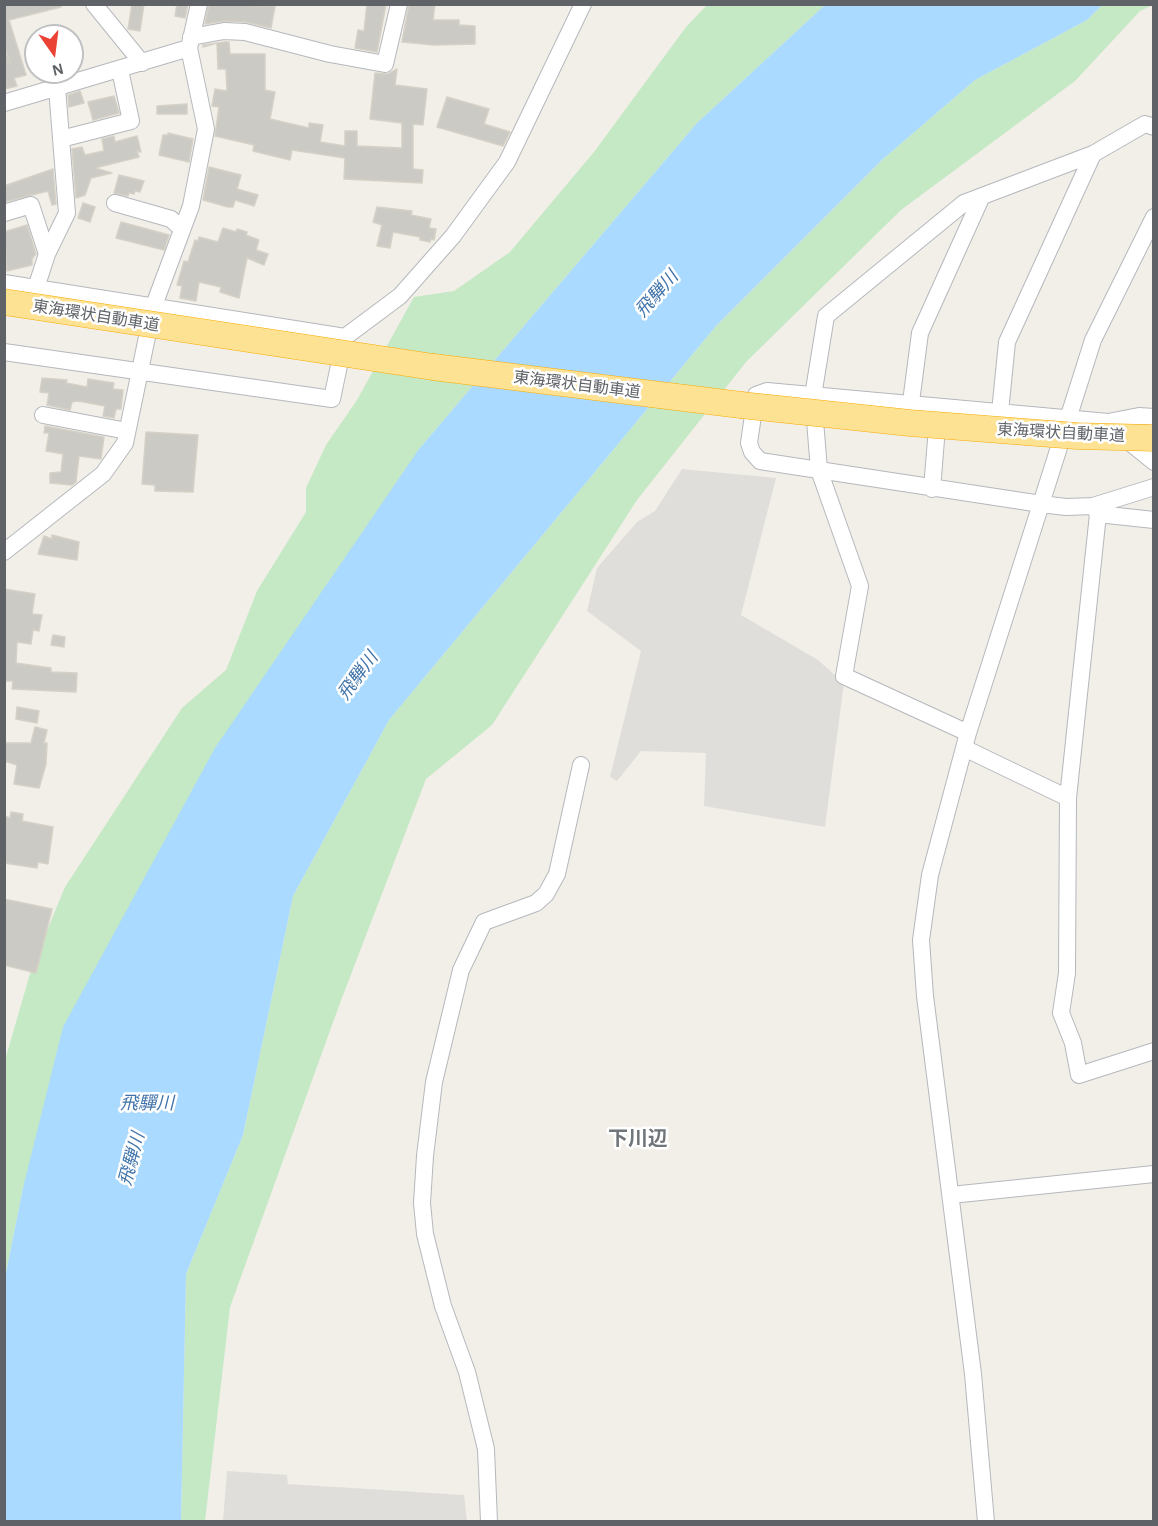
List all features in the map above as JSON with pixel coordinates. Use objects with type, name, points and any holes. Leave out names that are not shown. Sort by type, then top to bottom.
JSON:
[{"type":"highway","name":"東海環状自動車道","points":[[4,302],[409,364],[718,403],[934,425],[1077,436],[1154,438]]},
{"type":"street","points":[[94,4],[142,63]]},
{"type":"street","points":[[4,552],[103,474],[125,442],[153,308],[191,206],[206,129],[190,42],[199,4]]},
{"type":"street","points":[[4,103],[142,63],[190,42],[224,31],[245,32],[330,54],[385,64],[399,4]]},
{"type":"street","points":[[4,352],[333,399],[345,337],[400,296],[453,236],[507,162],[583,4]]},
{"type":"street","points":[[61,139],[131,121],[120,70]]},
{"type":"street","points":[[36,288],[47,255],[68,213],[57,88]]},
{"type":"street","points":[[1068,798],[966,740],[844,676],[860,586],[819,470],[813,396],[826,316],[964,203],[1093,154],[1145,124],[1154,127]]},
{"type":"street","points":[[1000,412],[1007,342],[1093,154]]},
{"type":"street","points":[[911,402],[920,333],[982,196]]},
{"type":"street","points":[[116,203],[171,219],[182,229]]},
{"type":"street","points":[[4,213],[31,205],[47,255]]},
{"type":"street","points":[[986,1521],[973,1374],[925,996],[921,940],[930,875],[966,740],[1066,418],[1094,340],[1154,217]]},
{"type":"street","points":[[4,282],[153,308],[345,337]]},
{"type":"street","points":[[1154,417],[1139,416],[1108,422],[911,402],[767,391],[756,395],[749,443],[752,453],[760,462],[1154,520]]},
{"type":"street","points":[[932,489],[939,406]]},
{"type":"street","points":[[43,415],[127,431]]},
{"type":"street","points":[[1108,422],[1154,462]]},
{"type":"street","points":[[1096,510],[1154,487]]},
{"type":"street","points":[[1096,510],[1068,798],[1067,973],[1061,1013],[1072,1043],[1079,1075],[1154,1051]]},
{"type":"street","points":[[489,1521],[486,1449],[467,1372],[442,1306],[424,1234],[422,1203],[425,1156],[435,1082],[461,970],[484,922],[536,903],[546,894],[557,873],[581,765]]},
{"type":"street","points":[[951,1195],[1154,1174]]},
{"type":"shaded area","points":[[682,469],[776,478],[741,615],[818,660],[844,683],[825,827],[704,806],[706,753],[641,751],[617,781],[610,777],[641,651],[587,611],[597,568],[637,522],[655,511]]},
{"type":"shaded area","points":[[227,1471],[287,1475],[288,1484],[464,1495],[467,1521],[223,1521]]},
{"type":"green space","points":[[707,5],[825,5],[697,123],[419,449],[23,1188],[5,1278],[5,1060],[32,967],[65,887],[182,708],[226,670],[257,591],[306,512],[306,488],[326,445],[357,400],[414,297],[454,291],[510,252],[594,152],[686,27]]},
{"type":"green space","points":[[1102,5],[1153,5],[1140,11],[1075,81],[901,210],[746,362],[637,500],[492,725],[426,779],[340,1003],[230,1307],[205,1521],[181,1522],[186,1274],[243,1135],[293,896],[389,720],[716,326],[883,159],[975,80],[1087,20]]},
{"type":"water","name":"飛驒川","points":[[825,5],[1102,5],[1087,20],[975,80],[883,159],[716,326],[389,720],[293,896],[243,1135],[186,1274],[181,1521],[5,1522],[5,1278],[23,1188],[63,1027],[215,748],[419,449],[697,123]]},
{"type":"building","points":[[4,4],[61,4],[61,7],[9,20],[24,69],[24,76],[14,78],[17,86],[4,89],[4,55],[7,54],[4,45]]},
{"type":"building","points":[[132,4],[144,4],[140,31],[128,29]]},
{"type":"building","points":[[177,4],[188,4],[185,18],[175,16]]},
{"type":"building","points":[[209,4],[275,6],[271,28],[246,22],[225,21],[205,24]]},
{"type":"building","points":[[367,4],[386,4],[377,52],[355,48],[358,30],[364,31]]},
{"type":"building","points":[[409,4],[435,4],[433,20],[459,20],[459,25],[475,26],[475,44],[434,45],[402,42]]},
{"type":"building","points":[[229,42],[230,54],[265,54],[265,90],[275,92],[270,119],[309,128],[309,123],[323,125],[320,142],[345,146],[345,131],[357,131],[357,146],[402,148],[402,123],[370,119],[375,73],[388,74],[397,69],[395,85],[427,89],[423,125],[413,124],[413,169],[423,170],[422,183],[344,179],[345,158],[292,150],[290,160],[253,151],[254,145],[215,136],[219,107],[212,106],[215,89],[227,91],[226,69],[218,69],[217,43]]},
{"type":"building","points":[[80,91],[84,103],[69,107],[68,95]]},
{"type":"building","points":[[114,96],[119,113],[93,120],[88,102]]},
{"type":"building","points":[[447,97],[489,109],[484,124],[510,132],[503,146],[437,127]]},
{"type":"building","points":[[187,104],[187,114],[157,114],[157,106]]},
{"type":"building","points":[[168,133],[193,139],[189,162],[159,155],[163,135],[168,135]]},
{"type":"building","points":[[114,136],[115,142],[137,136],[141,152],[137,151],[139,157],[95,168],[112,173],[91,178],[85,195],[76,198],[72,149],[82,147],[85,155],[104,151],[102,139]]},
{"type":"building","points":[[209,167],[241,175],[237,189],[258,195],[254,206],[235,200],[233,207],[228,207],[203,200]]},
{"type":"building","points":[[53,169],[56,204],[52,205],[48,191],[4,202],[4,186]]},
{"type":"building","points":[[119,175],[144,181],[140,192],[129,193],[128,196],[114,193]]},
{"type":"building","points":[[83,203],[95,207],[90,222],[78,218]]},
{"type":"building","points":[[377,207],[412,211],[411,215],[431,219],[429,228],[436,229],[434,240],[431,239],[430,242],[420,240],[420,237],[393,232],[390,248],[377,246],[382,225],[373,222]]},
{"type":"building","points":[[121,222],[169,235],[164,250],[116,238]]},
{"type":"building","points":[[27,225],[36,254],[32,259],[32,265],[7,271],[4,232]]},
{"type":"building","points":[[223,228],[236,232],[237,229],[247,232],[246,235],[259,240],[256,250],[268,254],[264,265],[247,258],[239,298],[220,292],[221,287],[199,282],[196,301],[180,298],[182,286],[177,285],[184,261],[188,262],[195,240],[198,241],[199,237],[218,242]]},
{"type":"building","points":[[42,378],[67,380],[66,383],[87,387],[88,379],[114,383],[113,389],[123,390],[121,409],[116,409],[114,418],[103,416],[105,406],[78,401],[72,402],[70,410],[47,405],[49,393],[40,392]]},
{"type":"building","points":[[45,426],[104,437],[101,459],[79,456],[76,482],[72,485],[50,483],[50,473],[61,472],[63,454],[46,451],[49,433],[44,433]]},
{"type":"building","points":[[146,432],[198,435],[193,492],[155,491],[155,485],[142,484]]},
{"type":"building","points":[[52,535],[79,542],[77,560],[38,554],[44,536],[52,539]]},
{"type":"building","points":[[4,589],[35,594],[32,614],[42,615],[39,631],[33,630],[31,644],[17,642],[16,663],[51,668],[51,672],[77,673],[76,692],[12,689],[13,681],[4,681]]},
{"type":"building","points":[[53,635],[65,637],[64,647],[51,645]]},
{"type":"building","points":[[17,707],[39,711],[37,723],[16,719]]},
{"type":"building","points":[[35,727],[47,730],[44,743],[47,743],[46,764],[39,788],[14,784],[17,765],[4,761],[4,743],[31,743]]},
{"type":"building","points":[[11,812],[23,814],[22,821],[53,827],[48,864],[38,862],[37,868],[4,863],[4,816],[10,818]]},
{"type":"building","points":[[4,899],[52,909],[36,973],[4,965]]},
{"type":"district","name":"下川辺","points":[[638,1139]]},
{"type":"water label","name":"飛騨川","points":[[657,294]]},
{"type":"water label","name":"飛騨川","points":[[358,676]]},
{"type":"water label","name":"飛騨川","points":[[132,1159]]}]
